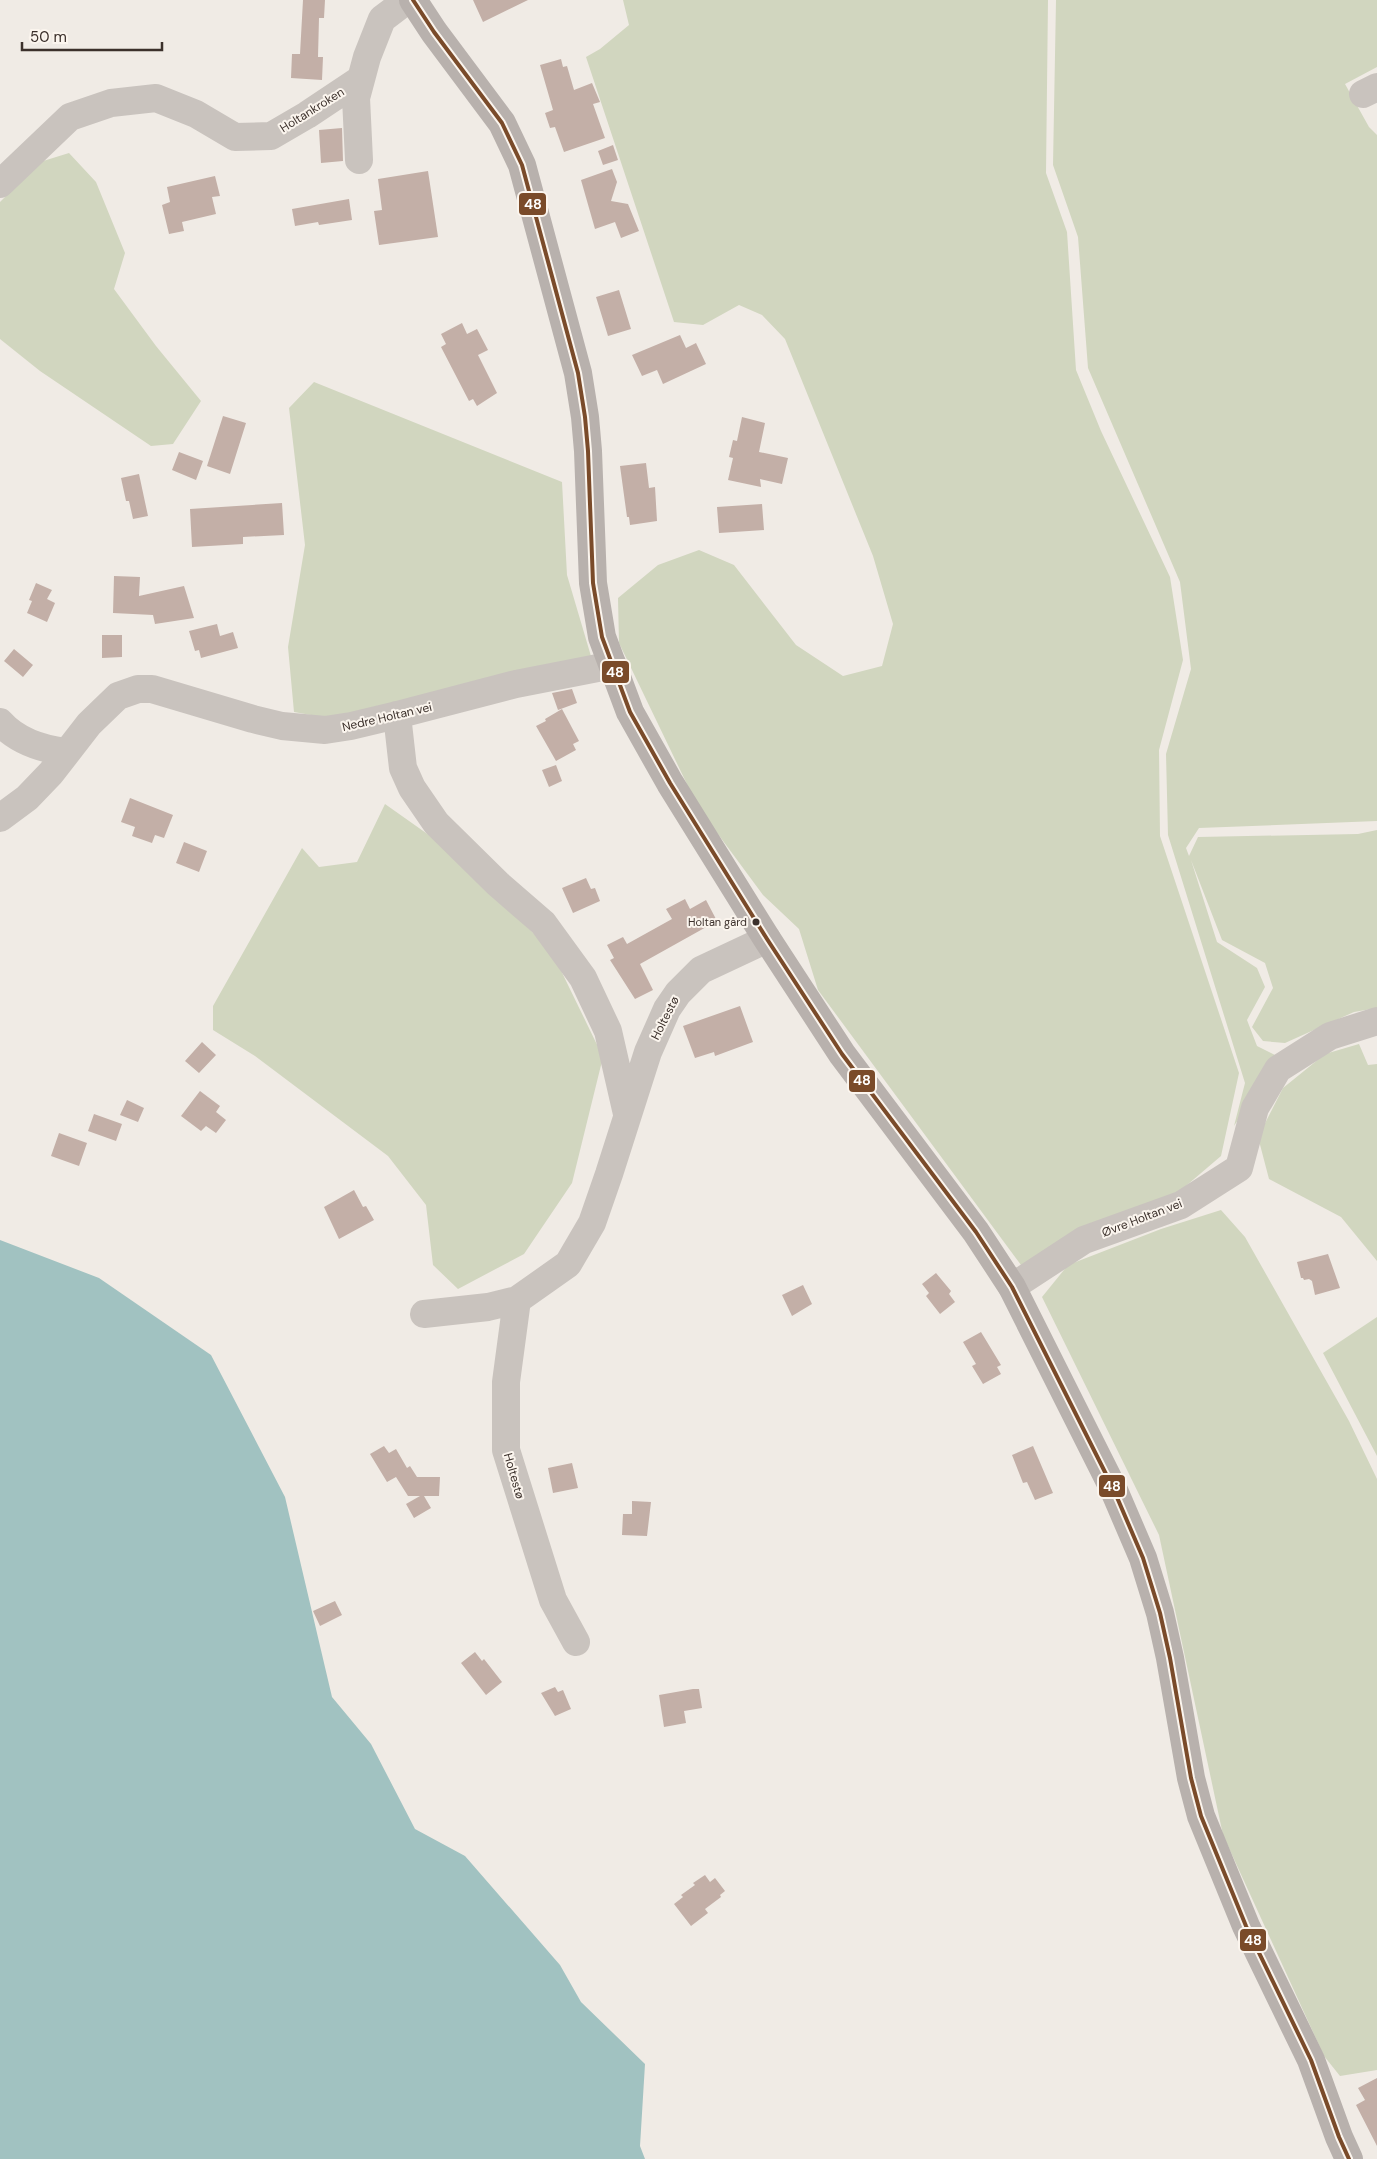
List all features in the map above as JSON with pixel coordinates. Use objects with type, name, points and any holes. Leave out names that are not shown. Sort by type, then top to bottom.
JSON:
[{"type":"main road","points":[[413,0],[434,32],[502,123],[514,146],[525,175],[578,373],[588,451],[593,583],[602,637],[630,712],[661,767],[767,939],[842,1054],[970,1224],[1012,1287],[1113,1488],[1144,1558],[1160,1613],[1170,1658],[1190,1778],[1201,1816],[1246,1926],[1311,2060],[1339,2137],[1350,2159]]},
{"type":"street","points":[[359,160],[356,98],[361,79],[382,19],[407,0]]},
{"type":"street","name":"Holtankroken","points":[[0,184],[70,118],[111,103],[156,98],[196,114],[235,137],[271,136],[307,115],[361,79]]},
{"type":"street","name":"Nedre Holtan vei","points":[[0,818],[27,798],[51,773],[90,724],[118,696],[138,690],[152,689],[253,719],[297,728],[325,730],[397,715],[516,684],[613,665]]},
{"type":"street","points":[[397,715],[404,768],[412,788],[436,823],[498,884],[543,923],[583,978],[608,1031],[628,1114]]},
{"type":"street","points":[[0,722],[11,734],[47,749],[66,752]]},
{"type":"street","name":"Holtestø","points":[[424,1314],[488,1307],[517,1300],[568,1264],[592,1223],[648,1052],[667,1009],[678,993],[701,970],[767,939]]},
{"type":"street","name":"Øvre Holtan vei","points":[[1012,1287],[1084,1240],[1181,1205],[1240,1168],[1255,1108],[1278,1069],[1330,1036],[1377,1022]]},
{"type":"street","name":"Holtestø","points":[[517,1300],[506,1382],[506,1450],[553,1600],[576,1642]]},
{"type":"green space","points":[[623,0],[1048,0],[1046,173],[1067,232],[1076,370],[1101,431],[1170,577],[1183,660],[1159,750],[1160,836],[1239,1073],[1221,1156],[1180,1191],[1021,1265],[818,990],[799,929],[763,895],[698,807],[619,643],[618,598],[658,565],[699,550],[734,565],[796,645],[843,676],[882,666],[893,624],[873,556],[785,339],[762,315],[739,305],[703,325],[674,322],[586,57],[600,49],[629,25]]},
{"type":"green space","points":[[1056,0],[1377,0],[1377,67],[1345,84],[1369,127],[1377,135],[1377,821],[1199,828],[1186,848],[1189,856],[1198,837],[1358,834],[1377,830],[1377,1008],[1354,1012],[1285,1043],[1263,1041],[1252,1027],[1273,988],[1265,963],[1222,940],[1191,860],[1217,942],[1257,968],[1265,987],[1247,1020],[1257,1046],[1279,1057],[1234,1126],[1245,1083],[1168,835],[1166,754],[1191,669],[1180,582],[1088,368],[1078,237],[1053,165]]},
{"type":"green space","points":[[69,153],[96,182],[125,253],[114,289],[156,346],[201,401],[173,444],[151,446],[40,371],[0,339],[0,202],[40,162]]},
{"type":"green space","points":[[314,382],[562,482],[567,575],[593,663],[333,719],[294,712],[288,647],[305,545],[289,408]]},
{"type":"green space","points":[[385,804],[443,845],[551,950],[603,1057],[572,1183],[524,1254],[458,1289],[433,1265],[426,1205],[388,1156],[255,1056],[213,1030],[213,1006],[302,848],[319,867],[357,862]]},
{"type":"green space","points":[[1359,1044],[1368,1065],[1377,1064],[1377,1261],[1341,1217],[1269,1179],[1258,1137],[1283,1088],[1325,1054]]},
{"type":"green space","points":[[1221,1210],[1245,1237],[1349,1421],[1377,1479],[1377,2070],[1340,2076],[1324,2056],[1223,1835],[1159,1535],[1042,1297],[1068,1265],[1161,1229]]},
{"type":"green space","points":[[1377,1317],[1377,1456],[1323,1353]]},
{"type":"water","points":[[0,1240],[99,1278],[211,1355],[285,1497],[332,1697],[371,1744],[415,1829],[465,1856],[560,1965],[581,2002],[645,2064],[640,2146],[645,2159],[0,2159]]},
{"type":"building","points":[[303,0],[325,0],[324,18],[319,18],[318,57],[323,57],[322,80],[291,78],[292,54],[300,54]]},
{"type":"building","points":[[473,0],[528,0],[483,22]]},
{"type":"building","points":[[561,59],[563,67],[567,66],[574,90],[592,83],[600,102],[593,104],[605,138],[564,152],[555,127],[550,128],[545,113],[553,110],[540,65]]},
{"type":"building","points":[[342,128],[343,161],[321,163],[319,130]]},
{"type":"building","points":[[613,145],[618,160],[603,165],[598,151]]},
{"type":"building","points":[[612,169],[617,182],[611,201],[628,204],[639,231],[621,238],[615,222],[595,229],[581,180]]},
{"type":"building","points":[[428,171],[438,237],[379,245],[374,211],[382,210],[378,179]]},
{"type":"building","points":[[215,176],[220,196],[212,197],[216,214],[182,222],[184,231],[169,234],[162,205],[170,202],[167,187]]},
{"type":"building","points":[[349,199],[352,220],[319,225],[318,222],[295,226],[292,209]]},
{"type":"building","points":[[619,290],[631,329],[608,336],[596,297]]},
{"type":"building","points":[[462,323],[467,334],[477,329],[488,350],[478,355],[497,393],[477,406],[473,399],[469,401],[441,347],[446,344],[441,334]]},
{"type":"building","points":[[680,335],[686,348],[696,343],[706,364],[663,384],[657,370],[642,376],[632,355]]},
{"type":"building","points":[[223,416],[246,423],[230,474],[207,466]]},
{"type":"building","points":[[742,417],[765,423],[759,452],[788,458],[782,484],[760,479],[761,487],[728,480],[733,458],[729,457],[733,440],[737,441]]},
{"type":"building","points":[[179,452],[203,461],[196,480],[172,470]]},
{"type":"building","points":[[646,463],[649,488],[655,487],[657,521],[630,525],[629,517],[627,517],[620,466]]},
{"type":"building","points":[[139,474],[148,516],[133,519],[129,501],[126,501],[121,478]]},
{"type":"building","points":[[282,503],[284,535],[243,537],[243,544],[192,547],[190,509]]},
{"type":"building","points":[[762,504],[764,530],[719,533],[717,507]]},
{"type":"building","points":[[114,576],[140,577],[139,596],[184,586],[194,618],[155,624],[153,615],[113,613]]},
{"type":"building","points":[[36,583],[52,590],[47,599],[55,603],[47,622],[27,613],[32,601],[29,600]]},
{"type":"building","points":[[217,624],[220,636],[233,632],[238,648],[201,658],[199,650],[195,651],[189,631]]},
{"type":"building","points":[[102,635],[122,635],[122,657],[102,658]]},
{"type":"building","points":[[14,649],[33,665],[23,677],[4,661]]},
{"type":"building","points":[[572,689],[577,703],[558,710],[552,693]]},
{"type":"building","points":[[562,709],[579,741],[573,744],[576,750],[556,761],[536,726]]},
{"type":"building","points":[[556,765],[562,781],[549,787],[542,770]]},
{"type":"building","points":[[130,798],[173,815],[164,838],[155,835],[152,843],[132,836],[135,827],[121,822]]},
{"type":"building","points":[[184,842],[207,851],[199,872],[176,863]]},
{"type":"building","points":[[586,878],[591,889],[595,888],[600,901],[573,913],[562,888]]},
{"type":"building","points":[[685,899],[690,909],[706,900],[717,921],[640,964],[653,990],[635,999],[610,960],[614,958],[607,945],[623,937],[627,944],[672,919],[666,909]]},
{"type":"building","points":[[740,1006],[753,1042],[715,1056],[714,1052],[695,1058],[683,1026]]},
{"type":"building","points":[[202,1042],[216,1055],[199,1073],[185,1061]]},
{"type":"building","points":[[200,1091],[220,1106],[216,1112],[226,1120],[216,1133],[206,1126],[201,1131],[181,1116]]},
{"type":"building","points":[[127,1100],[144,1108],[138,1122],[120,1115]]},
{"type":"building","points":[[94,1114],[122,1124],[116,1141],[88,1131]]},
{"type":"building","points":[[59,1133],[87,1143],[79,1166],[51,1156]]},
{"type":"building","points":[[354,1190],[363,1207],[366,1206],[374,1220],[339,1239],[324,1207]]},
{"type":"building","points":[[1328,1254],[1340,1288],[1315,1295],[1312,1281],[1301,1278],[1297,1262]]},
{"type":"building","points":[[936,1273],[951,1291],[949,1294],[955,1302],[940,1314],[926,1296],[929,1293],[922,1284]]},
{"type":"building","points":[[803,1285],[812,1304],[792,1316],[782,1295]]},
{"type":"building","points":[[981,1332],[1001,1365],[997,1367],[1001,1374],[983,1384],[972,1366],[976,1364],[963,1342]]},
{"type":"building","points":[[384,1446],[389,1453],[396,1449],[407,1468],[410,1466],[417,1477],[440,1477],[439,1496],[424,1496],[431,1508],[414,1518],[406,1504],[420,1496],[408,1496],[396,1477],[387,1482],[370,1454]]},
{"type":"building","points":[[1033,1446],[1053,1493],[1035,1500],[1027,1482],[1023,1483],[1012,1455]]},
{"type":"building","points":[[572,1463],[578,1488],[553,1493],[548,1468]]},
{"type":"building","points":[[632,1501],[651,1502],[647,1536],[622,1535],[623,1514],[632,1514]]},
{"type":"building","points":[[335,1601],[342,1615],[320,1626],[313,1611]]},
{"type":"building","points":[[475,1652],[482,1661],[484,1659],[502,1682],[486,1695],[461,1663]]},
{"type":"building","points":[[555,1687],[558,1692],[563,1690],[571,1709],[555,1716],[541,1693]]},
{"type":"building","points":[[699,1689],[702,1708],[684,1711],[686,1723],[664,1727],[659,1695]]},
{"type":"building","points":[[705,1875],[710,1882],[715,1878],[725,1891],[720,1895],[721,1897],[705,1909],[708,1913],[691,1926],[674,1904],[683,1897],[681,1895],[695,1885],[693,1883]]},
{"type":"building","points":[[1377,2078],[1377,2146],[1356,2105],[1365,2100],[1358,2088]]},
{"type":"transit line","name":"48","points":[[413,0],[434,32],[502,123],[522,165],[578,373],[588,451],[593,583],[602,637],[630,712],[670,783],[767,939],[842,1054],[976,1232],[1012,1287],[1113,1488],[1143,1558],[1160,1613],[1170,1658],[1191,1778],[1201,1816],[1246,1926],[1311,2060],[1349,2159]]},
{"type":"place","name":"Holtan gård","points":[[756,922]]}]
